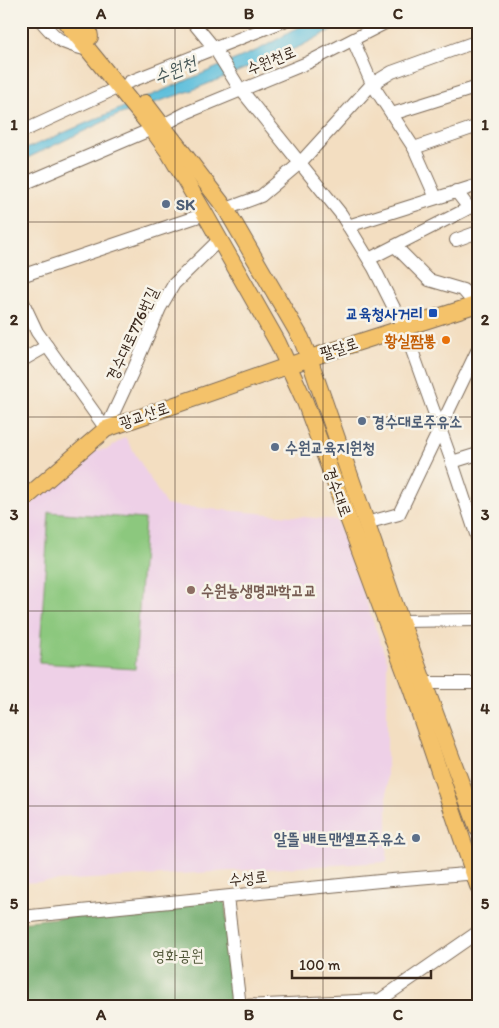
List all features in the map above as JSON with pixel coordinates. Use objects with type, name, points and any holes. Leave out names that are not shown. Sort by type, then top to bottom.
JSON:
[{"type":"main road","points":[[65,21],[86,29],[126,87],[155,124]]},
{"type":"main road","name":"경수대로","points":[[155,124],[226,209],[301,338],[401,621],[478,829]]},
{"type":"main road","name":"경수대로","points":[[155,124],[168,152],[278,343],[305,402],[412,692],[476,878]]},
{"type":"main road","name":"팔달로","points":[[288,365],[477,305]]},
{"type":"main road","name":"광교산로","points":[[21,502],[106,428],[288,365]]},
{"type":"street","points":[[41,21],[55,38],[62,43],[86,29]]},
{"type":"street","points":[[131,21],[158,23],[158,21]]},
{"type":"street","name":"수원천로","points":[[21,132],[284,21]]},
{"type":"street","name":"수원천로","points":[[21,185],[155,124],[188,112],[240,88],[307,63],[389,21]]},
{"type":"street","points":[[196,23],[240,88],[341,214],[369,259],[404,328],[439,429],[473,509],[478,540]]},
{"type":"street","points":[[353,40],[372,84],[414,148],[436,198]]},
{"type":"street","points":[[226,209],[261,196],[300,162],[372,84],[392,72],[478,41]]},
{"type":"street","points":[[392,114],[478,87]]},
{"type":"street","points":[[414,148],[478,126]]},
{"type":"street","points":[[348,226],[478,184]]},
{"type":"street","points":[[369,259],[470,208],[456,191]]},
{"type":"street","points":[[21,276],[205,214]]},
{"type":"street","points":[[456,240],[478,232]]},
{"type":"street","name":"경수대로776번길","points":[[106,428],[160,308],[174,284],[219,240]]},
{"type":"street","name":"팔달로","points":[[395,246],[429,280],[462,290],[477,305]]},
{"type":"street","points":[[21,298],[37,332],[106,428]]},
{"type":"street","points":[[21,361],[47,346]]},
{"type":"street","points":[[366,523],[399,514],[478,349]]},
{"type":"street","points":[[452,462],[478,454]]},
{"type":"street","points":[[401,621],[478,620]]},
{"type":"street","points":[[424,683],[478,683]]},
{"type":"street","name":"수성로","points":[[21,917],[227,897],[476,878]]},
{"type":"street","points":[[227,897],[240,1006],[380,1000],[478,932]]},
{"type":"shaded area","name":"수원농생명과학고교","points":[[125,437],[166,505],[337,520],[387,660],[387,862],[21,883],[21,514],[90,451],[108,449]]},
{"type":"green space","points":[[49,512],[145,519],[135,669],[39,663]]},
{"type":"green space","name":"영화공원","points":[[225,899],[233,1007],[21,1007],[21,922]]},
{"type":"water","points":[[310,21],[348,21],[301,46],[190,91],[118,115],[21,161],[21,151],[260,49]]},
{"type":"place","name":"SK","points":[[166,204]]},
{"type":"place","name":"교육청사거리","points":[[433,313]]},
{"type":"place","name":"황실짬뽕","points":[[446,340]]},
{"type":"place","name":"경수대로주유소","points":[[362,421]]},
{"type":"place","name":"수원교육지원청","points":[[275,447]]},
{"type":"place","name":"수원농생명과학고교","points":[[191,590]]},
{"type":"place","name":"알뜰 배트맨셀프주유소","points":[[416,838]]},
{"type":"water label","name":"수원천","points":[[175,70]]}]
